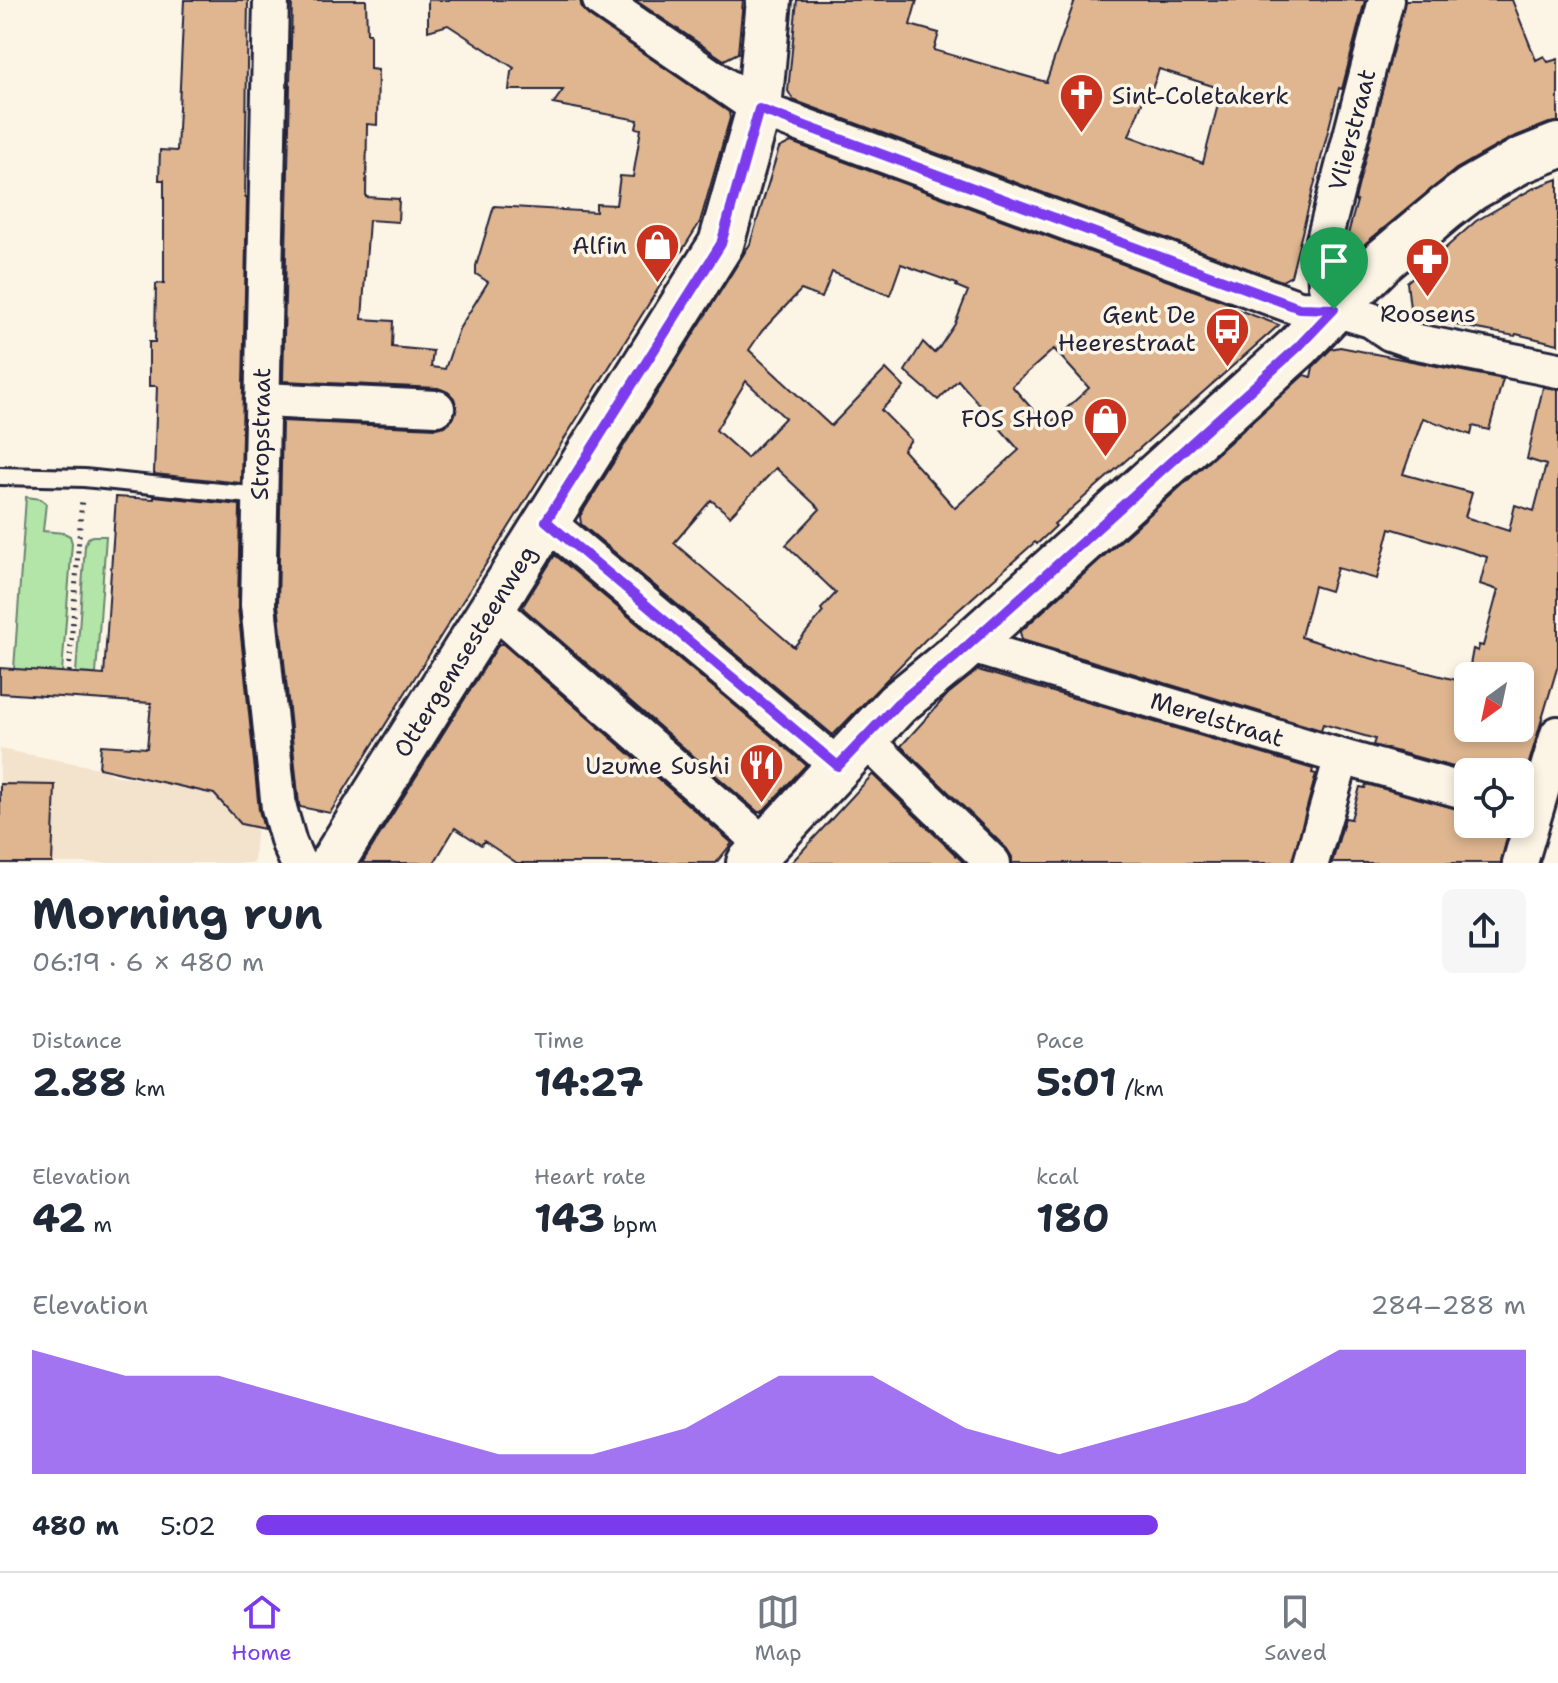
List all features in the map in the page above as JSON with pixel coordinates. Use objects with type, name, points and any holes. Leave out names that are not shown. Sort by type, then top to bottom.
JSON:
[{"type":"street","name":"Stropstraat","points":[[271,0],[258,605],[279,808],[298,863]]},
{"type":"street","points":[[600,0],[759,109],[1299,308],[1334,309],[1371,320],[1390,333],[1413,341],[1558,370]]},
{"type":"street","name":"Ottergemsesteenweg","points":[[332,863],[721,244],[759,109],[769,0]]},
{"type":"street","name":"Vlierstraat","points":[[1334,309],[1326,285],[1324,240],[1386,0]]},
{"type":"street","points":[[491,607],[757,854],[897,704],[968,645],[1298,347],[1383,261],[1471,189],[1520,161],[1558,146]]},
{"type":"street","points":[[262,400],[437,408]]},
{"type":"street","points":[[546,521],[993,863]]},
{"type":"street","name":"Merelstraat","points":[[968,645],[1454,788]]},
{"type":"street","points":[[1520,863],[1538,812],[1558,734]]},
{"type":"street","points":[[1311,863],[1342,757]]},
{"type":"lane","points":[[0,476],[84,478],[260,496]]},
{"type":"path","points":[[69,672],[84,478]]},
{"type":"shaded area","points":[[0,749],[258,804],[254,863],[0,863]]},
{"type":"green space","points":[[26,497],[46,503],[43,531],[64,533],[70,536],[72,543],[62,672],[14,669]]},
{"type":"green space","points":[[92,536],[106,536],[96,674],[76,673],[85,545]]},
{"type":"building","points":[[184,0],[248,0],[241,483],[154,474],[157,386],[149,386],[149,342],[155,342],[156,284],[164,283],[164,180],[159,180],[160,150],[177,151]]},
{"type":"building","points":[[292,0],[366,0],[370,69],[378,70],[377,125],[367,124],[366,197],[399,199],[398,222],[369,220],[362,319],[393,321],[392,347],[433,351],[431,367],[445,369],[459,329],[488,282],[476,274],[476,266],[494,206],[596,212],[596,204],[616,205],[620,176],[633,177],[641,129],[636,128],[638,120],[553,104],[563,90],[509,90],[514,68],[448,25],[428,31],[428,0],[580,0],[582,9],[589,16],[729,112],[730,118],[700,222],[330,813],[300,807],[299,804],[278,604],[282,421],[436,428],[445,426],[453,419],[457,408],[454,398],[438,388],[283,381]]},
{"type":"building","points":[[635,0],[743,0],[738,53],[724,60]]},
{"type":"building","points":[[797,0],[917,0],[910,25],[939,33],[934,50],[1046,82],[1075,0],[1365,0],[1291,276],[1282,281],[793,100],[788,91]],"holes":[[[1159,69],[1222,89],[1203,163],[1129,136],[1148,87],[1152,89]]]},
{"type":"building","points":[[1405,0],[1512,0],[1536,60],[1544,56],[1548,62],[1558,59],[1558,122],[1511,138],[1456,169],[1345,263],[1344,249],[1356,195]]},
{"type":"building","points":[[791,142],[1231,304],[1228,306],[1279,325],[1054,524],[1056,526],[1037,544],[1035,542],[925,640],[833,735],[581,524],[580,516],[750,244],[779,148]],"holes":[[[901,264],[968,291],[955,324],[939,348],[934,353],[923,342],[905,371],[938,400],[958,380],[1019,450],[955,508],[903,450],[911,440],[881,410],[904,387],[886,369],[831,426],[749,350],[762,331],[801,290],[822,298],[832,272],[890,295]],[[1054,349],[1089,388],[1047,426],[1012,386]],[[746,381],[785,418],[747,458],[716,430]],[[776,468],[820,509],[786,545],[836,593],[794,647],[674,543],[711,500],[730,516]]]},
{"type":"building","points":[[1558,179],[1558,344],[1411,317],[1407,282],[1476,221],[1534,188]]},
{"type":"building","points":[[1340,347],[1503,379],[1489,430],[1473,426],[1471,435],[1423,418],[1403,474],[1472,493],[1465,517],[1509,531],[1515,505],[1534,511],[1546,465],[1527,459],[1543,387],[1558,389],[1558,665],[1530,758],[1454,758],[1454,767],[1373,745],[1375,739],[1323,724],[1321,730],[1022,640],[1020,632],[1304,375],[1311,377],[1313,367],[1331,349]],"holes":[[[1390,528],[1487,557],[1480,584],[1498,590],[1483,646],[1479,645],[1478,651],[1473,649],[1471,662],[1534,662],[1534,742],[1454,742],[1454,679],[1301,637],[1314,586],[1330,591],[1337,568],[1377,579]]]},
{"type":"building","points":[[154,496],[240,505],[238,607],[259,810],[264,829],[241,824],[214,794],[99,768],[101,745],[147,748],[151,703],[0,693],[0,668],[104,675],[116,497],[154,499]]},
{"type":"building","points":[[555,555],[805,764],[762,812],[758,812],[524,609]]},
{"type":"building","points":[[499,644],[503,644],[732,843],[716,863],[517,863],[484,841],[481,845],[455,828],[434,863],[362,863]]},
{"type":"building","points":[[978,670],[1313,769],[1312,773],[1316,774],[1292,863],[1012,863],[1007,849],[901,746],[948,694]]},
{"type":"building","points":[[873,775],[964,863],[791,863]]},
{"type":"building","points":[[0,784],[55,785],[52,863],[0,863]]},
{"type":"building","points":[[1366,784],[1454,808],[1454,838],[1507,838],[1501,863],[1332,863],[1345,818],[1351,819],[1360,787],[1365,788]]},
{"type":"place","name":"Sint-Coletakerk","points":[[1081,135]]},
{"type":"place","name":"Alfin","points":[[658,285]]},
{"type":"place","name":"Roosens","points":[[1428,299]]},
{"type":"place","name":"Gent De Heerestraat","points":[[1227,368]]},
{"type":"place","name":"FOS SHOP","points":[[1105,458]]},
{"type":"place","name":"Uzume Sushi","points":[[761,805]]},
{"type":"route","points":[[759,109],[1299,308],[1334,309],[1298,347],[956,656],[897,704],[838,766],[546,521],[721,244],[759,109]]}]
